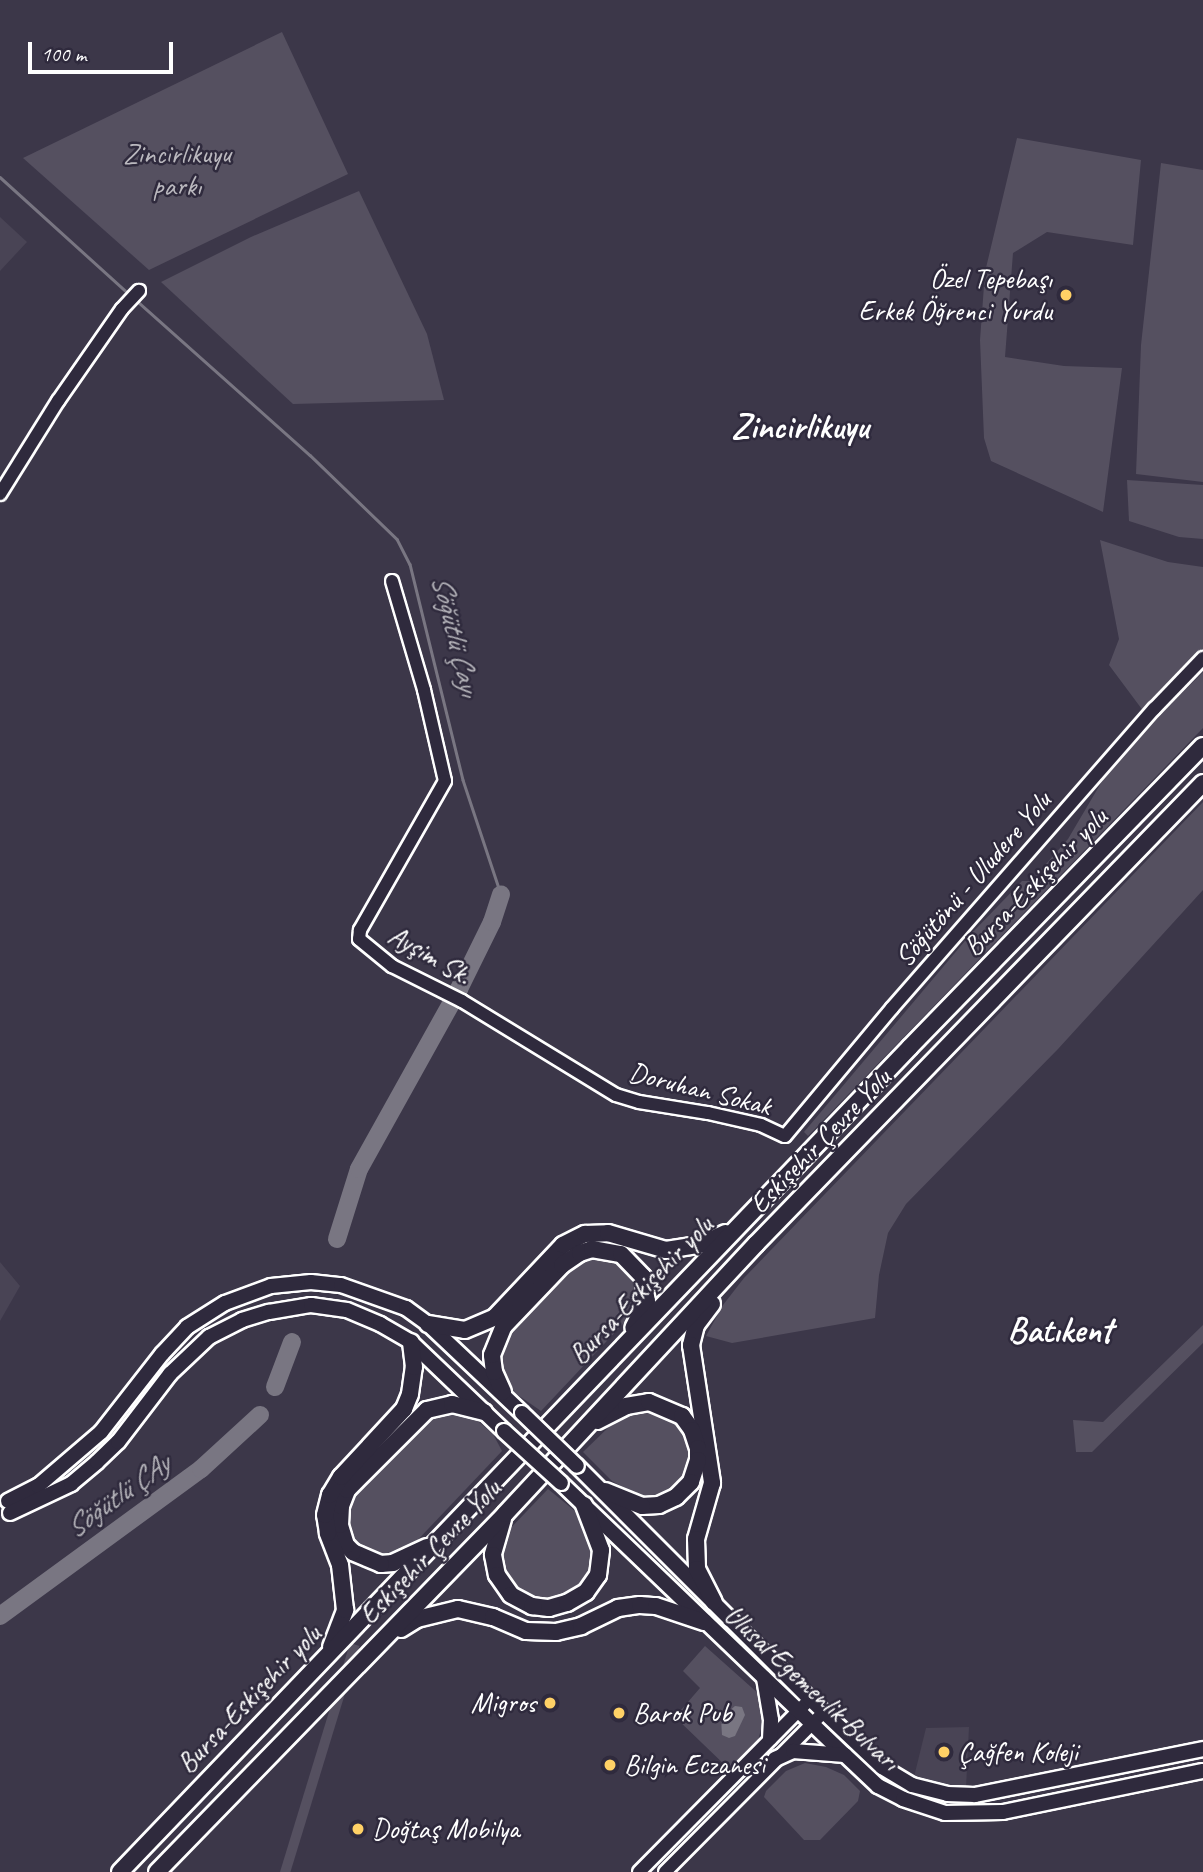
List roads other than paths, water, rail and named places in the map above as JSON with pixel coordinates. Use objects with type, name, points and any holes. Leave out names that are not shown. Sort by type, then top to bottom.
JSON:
[{"type":"highway","name":"Bursa-Eskişehir yolu","points":[[120,1872],[737,1227],[1203,747]]},
{"type":"highway","name":"Eskişehir Çevre Yolu","points":[[157,1872],[505,1514],[756,1244],[1203,783]]},
{"type":"highway","points":[[428,1324],[465,1330],[495,1318],[563,1245],[585,1234],[608,1233],[648,1247],[675,1250],[702,1244],[737,1227]]},
{"type":"highway","points":[[714,1602],[696,1569],[696,1539],[712,1483],[691,1345],[696,1325],[756,1244]]},
{"type":"highway","points":[[503,1392],[494,1372],[492,1355],[504,1326],[562,1265],[580,1253],[592,1249],[621,1254],[643,1277],[647,1301],[619,1350]]},
{"type":"highway","points":[[328,1654],[345,1610],[340,1565],[328,1534],[325,1515],[330,1495],[341,1477],[404,1409],[410,1394],[414,1367],[411,1342]]},
{"type":"highway","points":[[586,1427],[626,1405],[649,1402],[682,1416],[695,1437],[698,1460],[695,1472],[676,1496],[659,1505],[642,1506],[605,1491]]},
{"type":"highway","points":[[443,1535],[423,1549],[393,1563],[370,1562],[346,1545],[340,1525],[341,1506],[347,1490],[427,1410],[452,1404],[484,1412]]},
{"type":"highway","points":[[505,1514],[493,1555],[497,1575],[511,1595],[532,1606],[549,1608],[567,1603],[586,1592],[598,1575],[601,1550],[584,1506]]},
{"type":"highway","points":[[375,1646],[417,1619],[458,1609],[540,1634],[568,1630],[618,1608],[640,1605],[656,1606],[704,1622]]},
{"type":"main road","name":"Ulusal Egemenlik Bulvarı","points":[[5,1509],[72,1460],[101,1432],[162,1354],[187,1327],[225,1303],[271,1286],[311,1282],[341,1285],[397,1304],[428,1324],[605,1491],[810,1699],[882,1767],[912,1785],[947,1794],[975,1795],[1203,1749]]},
{"type":"main road","name":"Ulusal Egemenlik Bulvarı","points":[[5,1509],[71,1484],[118,1442],[186,1357],[209,1337],[242,1320],[312,1306],[347,1310],[411,1342],[878,1786],[903,1799],[946,1813],[970,1814],[1003,1812],[1203,1771]]},
{"type":"main road","points":[[764,1678],[771,1720],[770,1738]]},
{"type":"main road","points":[[775,1759],[793,1752],[845,1755]]},
{"type":"street","points":[[0,494],[122,309],[139,291]]},
{"type":"street","name":"Ayşim Sk.","points":[[392,582],[424,690],[445,782],[360,930],[359,939],[392,965],[496,1022]]},
{"type":"street","name":"Söğütönü - Uludere Yolu","points":[[785,1136],[892,1008],[1154,709],[1203,658]]},
{"type":"street","name":"Doruhan Sokak","points":[[496,1022],[615,1095],[761,1125],[785,1136]]},
{"type":"street","points":[[639,1872],[810,1699]]},
{"type":"street","points":[[665,1872],[824,1712]]},
{"type":"waterway","name":"Söğütlü Çayı","points":[[0,177],[129,294]]},
{"type":"waterway","name":"Söğütlü Çayı","points":[[136,300],[310,455],[397,539],[410,564],[463,780],[501,894]]},
{"type":"waterway","name":"Söğütlü Çayı","points":[[337,1239],[359,1169],[459,989],[492,922],[501,894]]},
{"type":"waterway","name":"Söğütlü ÇAy","points":[[275,1387],[292,1342]]},
{"type":"waterway","name":"Söğütlü ÇAy","points":[[0,1616],[201,1469],[260,1415]]},
{"type":"place","name":"Özel Tepebaşı Erkek Öğrenci Yurdu","points":[[1066,295]]},
{"type":"place","name":"Migros","points":[[550,1703]]},
{"type":"place","name":"Barok Pub","points":[[619,1713]]},
{"type":"place","name":"Çağfen Koleji","points":[[944,1752]]},
{"type":"place","name":"Bilgin Eczanesi","points":[[610,1765]]},
{"type":"place","name":"Doğtaş Mobilya","points":[[358,1829]]},
{"type":"district","name":"Zincirlikuyu","points":[[800,427]]},
{"type":"district","name":"Batıkent","points":[[1060,1331]]},
{"type":"park label","name":"Zincirlikuyu parkı","points":[[177,170]]}]
